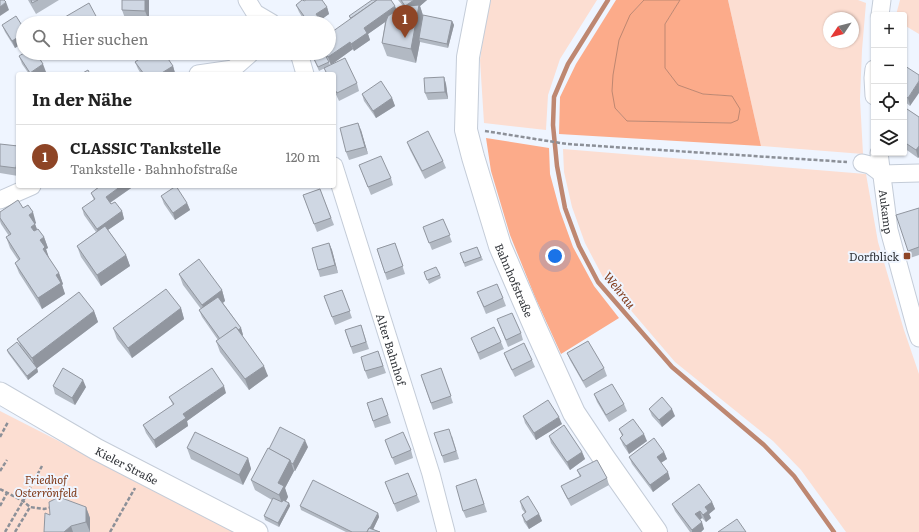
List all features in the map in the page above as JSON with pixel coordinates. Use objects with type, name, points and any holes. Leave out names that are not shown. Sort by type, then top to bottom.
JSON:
[{"type":"main road","name":"Bahnhofstraße","points":[[479,0],[468,57],[466,126],[472,156],[500,246],[574,413],[656,532]]},
{"type":"street","points":[[247,0],[255,13],[260,16]]},
{"type":"street","points":[[880,12],[882,0]]},
{"type":"street","points":[[212,72],[233,69],[243,60]]},
{"type":"street","points":[[301,60],[304,72]]},
{"type":"street","name":"Aukamp","points":[[880,156],[889,230],[919,338]]},
{"type":"street","points":[[862,163],[870,165],[882,174],[919,173]]},
{"type":"street","name":"Alter Bahnhof","points":[[336,172],[431,474],[446,532]]},
{"type":"street","points":[[0,200],[27,188]]},
{"type":"street","name":"Kieler Straße","points":[[0,393],[96,449],[257,532]]},
{"type":"path","points":[[466,126],[484,131],[566,144],[862,163]]},
{"type":"path","points":[[0,437],[8,422]]},
{"type":"path","points":[[0,472],[7,460]]},
{"type":"path","points":[[4,532],[24,501],[42,466]]},
{"type":"path","points":[[110,532],[143,473]]},
{"type":"path","points":[[0,489],[24,501],[30,507],[44,509],[56,506]]},
{"type":"path","points":[[0,506],[7,493]]},
{"type":"path","points":[[15,532],[30,507]]},
{"type":"green space","points":[[491,0],[597,0],[560,59],[548,95],[546,130],[484,123],[480,60],[485,24]]},
{"type":"green space","points":[[728,0],[858,0],[866,3],[860,99],[863,154],[761,146]]},
{"type":"green space","points":[[900,0],[919,0],[919,34],[907,27],[907,12],[897,12]]},
{"type":"green space","points":[[563,149],[866,174],[878,242],[904,330],[919,374],[919,532],[846,532],[801,470],[773,441],[675,362],[604,279],[585,243],[572,207],[564,172]]},
{"type":"green space","name":"Friedhof Osterrönfeld","points":[[0,411],[237,532],[0,532]]},
{"type":"shaded area","points":[[616,0],[644,0],[630,15],[615,108],[627,121],[731,123],[732,96],[703,94],[677,85],[665,68],[665,24],[680,0],[728,0],[761,146],[559,134],[560,97],[576,64]]},
{"type":"shaded area","points":[[644,0],[680,0],[665,24],[665,68],[678,85],[703,94],[732,96],[740,109],[738,120],[731,123],[627,121],[615,108],[612,91],[619,40],[630,15]]},
{"type":"shaded area","points":[[486,138],[549,148],[550,174],[560,211],[573,247],[594,286],[619,318],[561,354],[535,297],[510,235],[491,171]]},
{"type":"building","points":[[0,0],[4,0],[6,2],[0,7]]},
{"type":"building","points":[[31,0],[38,0],[32,3]]},
{"type":"building","points":[[122,0],[145,0],[145,11],[122,10]]},
{"type":"building","points":[[302,0],[322,0],[327,7],[316,14],[317,16],[304,16],[296,5]]},
{"type":"building","points":[[372,0],[377,0],[351,18],[349,16]]},
{"type":"building","points":[[377,0],[391,0],[395,6],[364,28],[367,33],[351,44],[350,42],[336,52],[336,29]]},
{"type":"building","points":[[401,0],[414,0],[405,6]]},
{"type":"building","points":[[89,3],[96,16],[67,16]]},
{"type":"building","points":[[419,5],[411,49],[382,43],[388,16],[399,9]]},
{"type":"building","points":[[423,15],[452,21],[447,44],[419,38]]},
{"type":"building","points":[[16,16],[16,38],[12,41],[2,25]]},
{"type":"building","points":[[345,58],[357,83],[337,93],[336,72],[326,72],[324,68]]},
{"type":"building","points":[[22,60],[40,60],[43,64],[29,72]]},
{"type":"building","points":[[138,60],[169,60],[173,66],[163,72],[142,72],[135,62]]},
{"type":"building","points":[[314,60],[328,60],[329,62],[318,67]]},
{"type":"building","points":[[907,67],[919,75],[919,81],[908,98]]},
{"type":"building","points":[[444,77],[445,92],[425,93],[424,78]]},
{"type":"building","points":[[381,81],[392,98],[373,111],[362,94]]},
{"type":"building","points":[[907,109],[919,117],[919,146],[916,150],[907,144]]},
{"type":"building","points":[[358,123],[365,147],[346,152],[340,128]]},
{"type":"building","points":[[428,131],[443,161],[422,171],[407,142]]},
{"type":"building","points":[[0,144],[16,146],[16,168],[0,166]]},
{"type":"building","points":[[381,156],[391,178],[368,187],[359,165]]},
{"type":"building","points":[[98,188],[118,188],[106,197],[111,204],[115,202],[122,211],[97,229],[82,208],[95,199],[91,193]]},
{"type":"building","points":[[173,188],[177,188],[187,203],[173,213],[161,196]]},
{"type":"building","points":[[320,189],[331,218],[314,224],[303,195]]},
{"type":"building","points":[[18,200],[23,208],[28,205],[33,212],[29,215],[35,224],[31,227],[34,231],[38,229],[44,237],[40,240],[45,247],[43,249],[59,273],[56,275],[61,283],[38,298],[15,263],[20,259],[6,237],[11,234],[0,218],[0,212]]},
{"type":"building","points":[[919,208],[919,247],[908,251],[896,215]]},
{"type":"building","points":[[443,219],[450,235],[429,243],[423,227]]},
{"type":"building","points":[[105,226],[126,255],[97,275],[77,246]]},
{"type":"building","points":[[329,243],[335,265],[318,270],[312,248]]},
{"type":"building","points":[[395,243],[403,266],[385,273],[377,249]]},
{"type":"building","points":[[477,247],[481,257],[464,263],[460,253]]},
{"type":"building","points":[[199,259],[222,290],[202,305],[179,274]]},
{"type":"building","points":[[436,267],[440,275],[427,280],[424,272]]},
{"type":"building","points":[[497,284],[503,298],[484,307],[477,292]]},
{"type":"building","points":[[166,289],[181,308],[128,348],[113,328]]},
{"type":"building","points":[[342,290],[350,311],[332,317],[324,296]]},
{"type":"building","points":[[79,292],[94,311],[32,358],[17,339]]},
{"type":"building","points":[[218,297],[241,328],[238,330],[236,327],[220,339],[199,310]]},
{"type":"building","points":[[512,313],[521,333],[506,340],[497,319]]},
{"type":"building","points":[[361,325],[366,342],[351,347],[345,330]]},
{"type":"building","points":[[236,327],[264,366],[245,379],[216,341]]},
{"type":"building","points":[[494,327],[501,342],[478,353],[471,338]]},
{"type":"building","points":[[588,341],[604,368],[583,381],[567,353]]},
{"type":"building","points":[[17,342],[37,368],[27,376],[7,350]]},
{"type":"building","points":[[524,343],[532,360],[512,370],[504,353]]},
{"type":"building","points":[[378,351],[383,366],[365,371],[361,357]]},
{"type":"building","points":[[63,368],[83,380],[72,398],[53,386]]},
{"type":"building","points":[[212,368],[224,386],[183,414],[186,418],[154,440],[143,425],[174,404],[169,397]]},
{"type":"building","points":[[441,368],[451,396],[431,403],[421,375]]},
{"type":"building","points":[[612,384],[624,404],[606,415],[594,394]]},
{"type":"building","points":[[662,397],[672,409],[659,420],[649,409]]},
{"type":"building","points":[[382,398],[388,415],[373,421],[367,403]]},
{"type":"building","points":[[548,400],[559,417],[534,433],[523,416]]},
{"type":"building","points":[[633,419],[644,434],[626,446],[620,438],[623,435],[619,429]]},
{"type":"building","points":[[564,425],[582,452],[567,462],[549,436]]},
{"type":"building","points":[[280,427],[305,440],[293,464],[290,460],[269,449]]},
{"type":"building","points":[[449,429],[456,451],[442,456],[434,433]]},
{"type":"building","points":[[195,432],[248,458],[239,475],[187,448]]},
{"type":"building","points":[[403,432],[411,450],[392,458],[385,440]]},
{"type":"building","points":[[654,438],[664,452],[657,457],[668,472],[650,485],[629,457]]},
{"type":"building","points":[[268,448],[290,460],[278,483],[284,486],[279,495],[251,480]]},
{"type":"building","points":[[597,460],[607,478],[568,499],[561,486],[581,476],[577,470]]},
{"type":"building","points":[[408,473],[417,495],[394,504],[385,482]]},
{"type":"building","points":[[476,479],[484,504],[463,511],[456,486]]},
{"type":"building","points":[[313,480],[378,513],[367,532],[352,532],[300,506]]},
{"type":"building","points":[[699,484],[712,502],[705,507],[708,511],[703,515],[700,511],[695,514],[702,522],[692,530],[672,504]]},
{"type":"building","points":[[528,496],[539,514],[526,522],[522,515],[526,512],[520,501]]},
{"type":"building","points":[[59,497],[86,507],[86,522],[71,526],[64,532],[44,532],[45,513],[50,515],[49,502]]},
{"type":"building","points":[[273,498],[289,503],[278,523],[264,516]]},
{"type":"building","points":[[737,519],[746,532],[718,532]]},
{"type":"building","points":[[369,528],[380,532],[367,532]]},
{"type":"waterway","name":"Wehrau","points":[[608,0],[568,64],[554,97],[553,125],[557,166],[565,208],[579,246],[598,282],[672,367],[764,445],[794,476],[834,532]]},
{"type":"place","name":"CLASSIC Tankstelle","points":[[405,38]]},
{"type":"place","name":"Dorfblick","points":[[907,256]]}]
